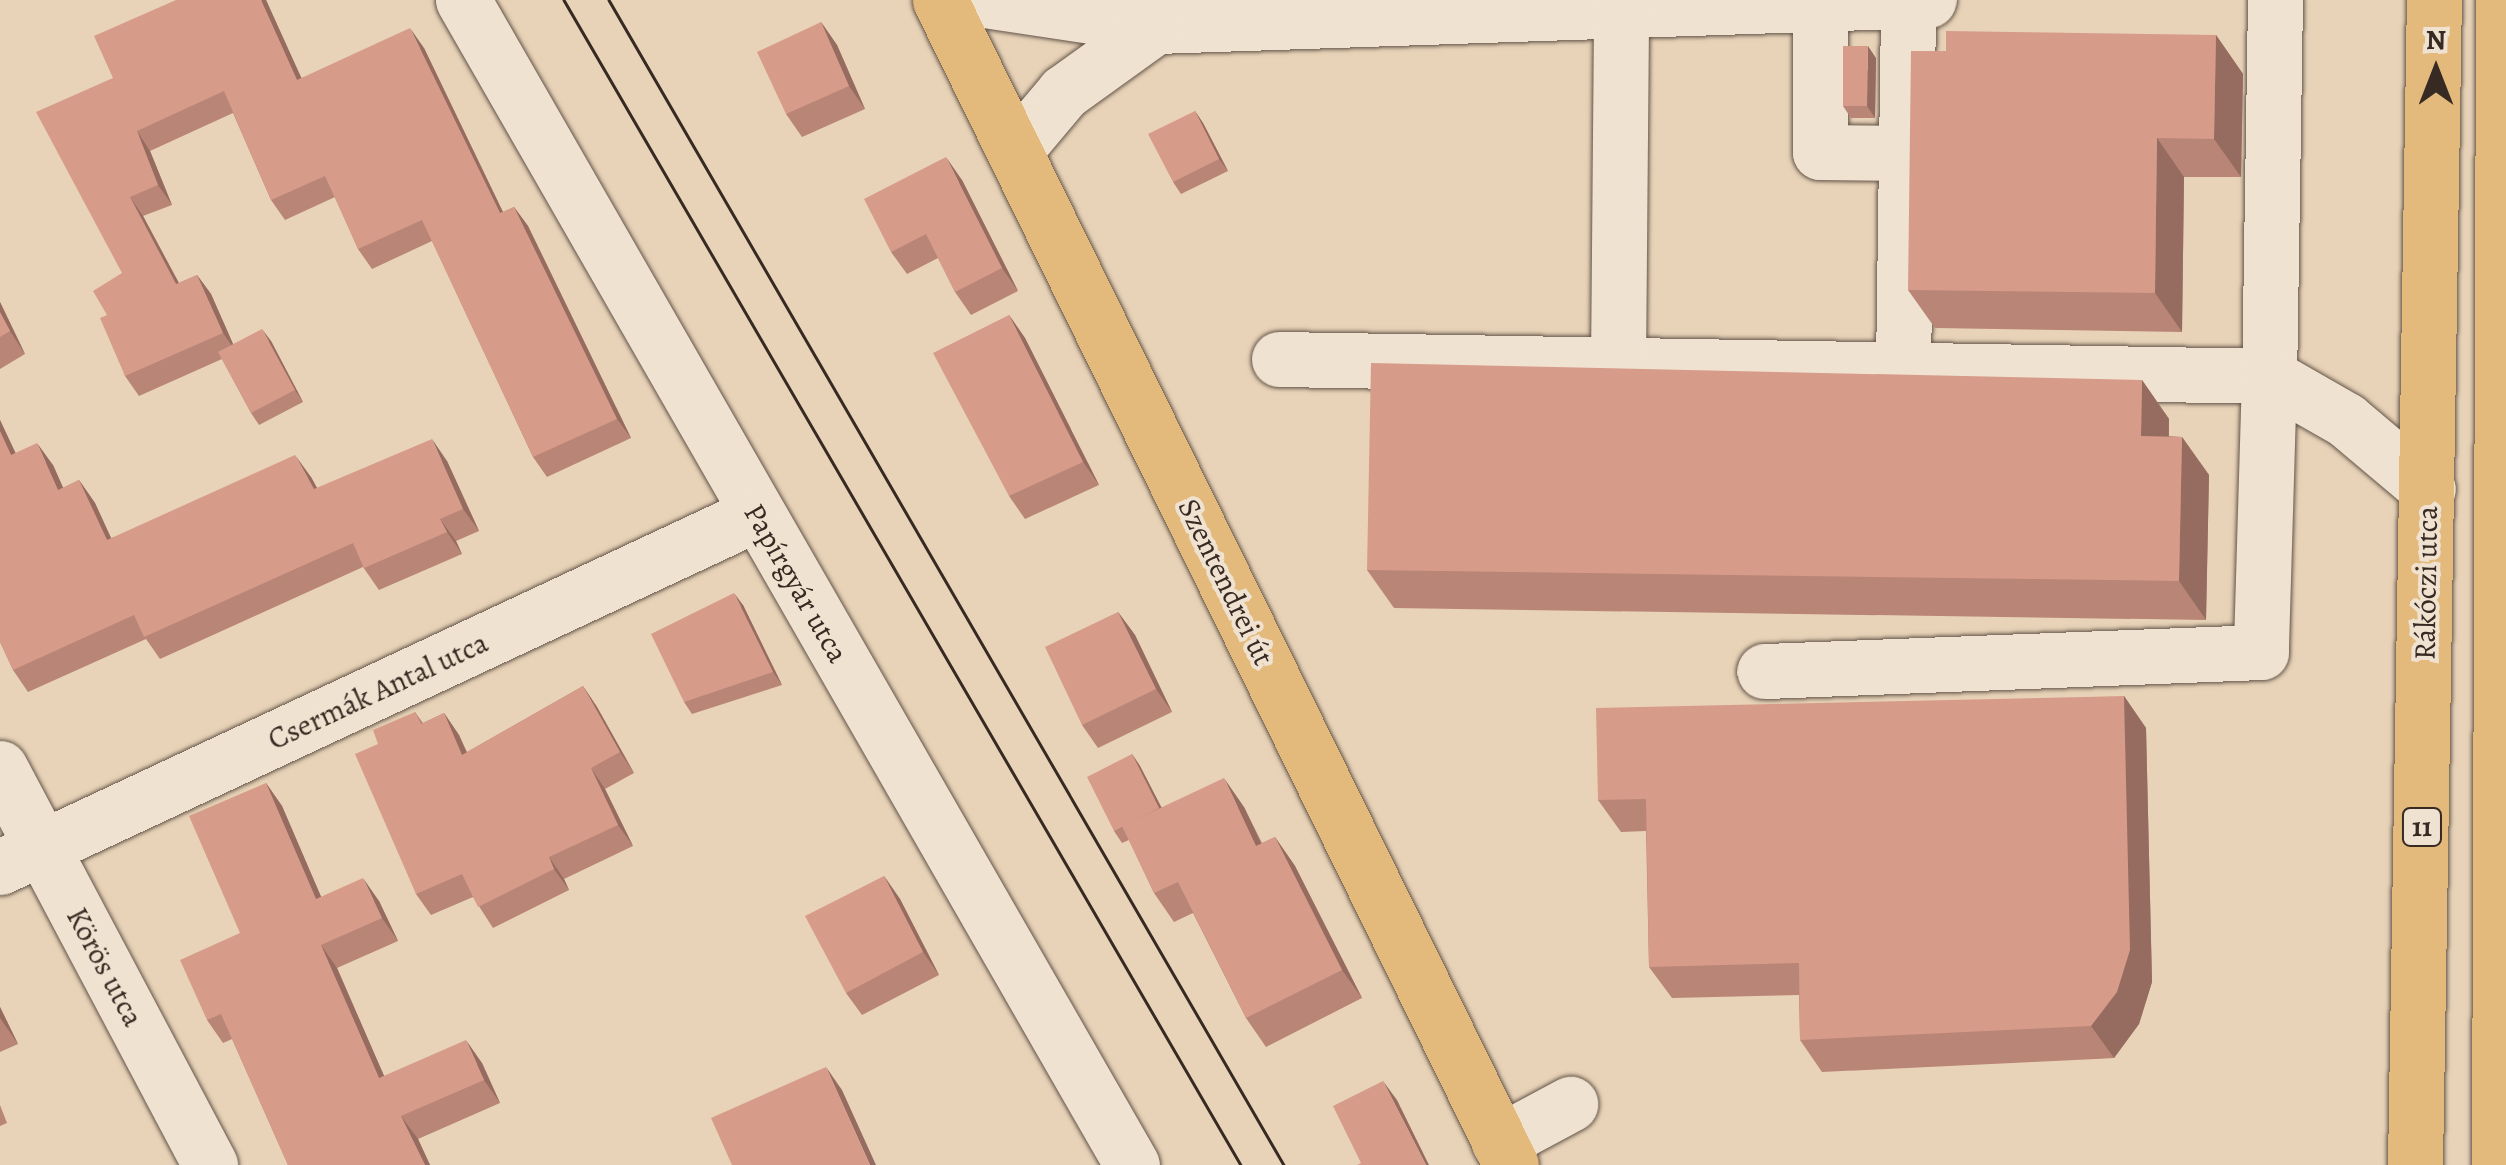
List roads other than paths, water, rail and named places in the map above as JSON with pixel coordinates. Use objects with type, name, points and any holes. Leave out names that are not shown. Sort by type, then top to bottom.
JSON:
[{"type":"main road","name":"Szentendrei út","points":[[940,0],[1505,1153]]},
{"type":"main road","name":"Rákóczi utca","points":[[2416,1165],[2434,0]]},
{"type":"main road","points":[[2499,1165],[2503,0]]},
{"type":"street","name":"Papírgyár utca","points":[[463,0],[1132,1165]]},
{"type":"street","points":[[985,0],[1156,26],[1929,0]]},
{"type":"street","points":[[1764,671],[2261,652],[2275,0]]},
{"type":"street","points":[[1903,369],[1908,1]]},
{"type":"street","points":[[1820,5],[1820,152],[1906,153]]},
{"type":"street","points":[[1618,365],[1621,10]]},
{"type":"street","points":[[1016,149],[1064,92],[1156,26]]},
{"type":"street","points":[[1279,359],[2269,376],[2346,420],[2428,490]]},
{"type":"street","name":"Csermák Antal utca","points":[[21,858],[756,514]]},
{"type":"street","name":"Körös utca","points":[[0,768],[21,858],[210,1165]]},
{"type":"street","points":[[1505,1153],[1570,1104]]},
{"type":"tram line","points":[[564,0],[1241,1165]]},
{"type":"tram line","points":[[609,0],[1284,1165]]}]
